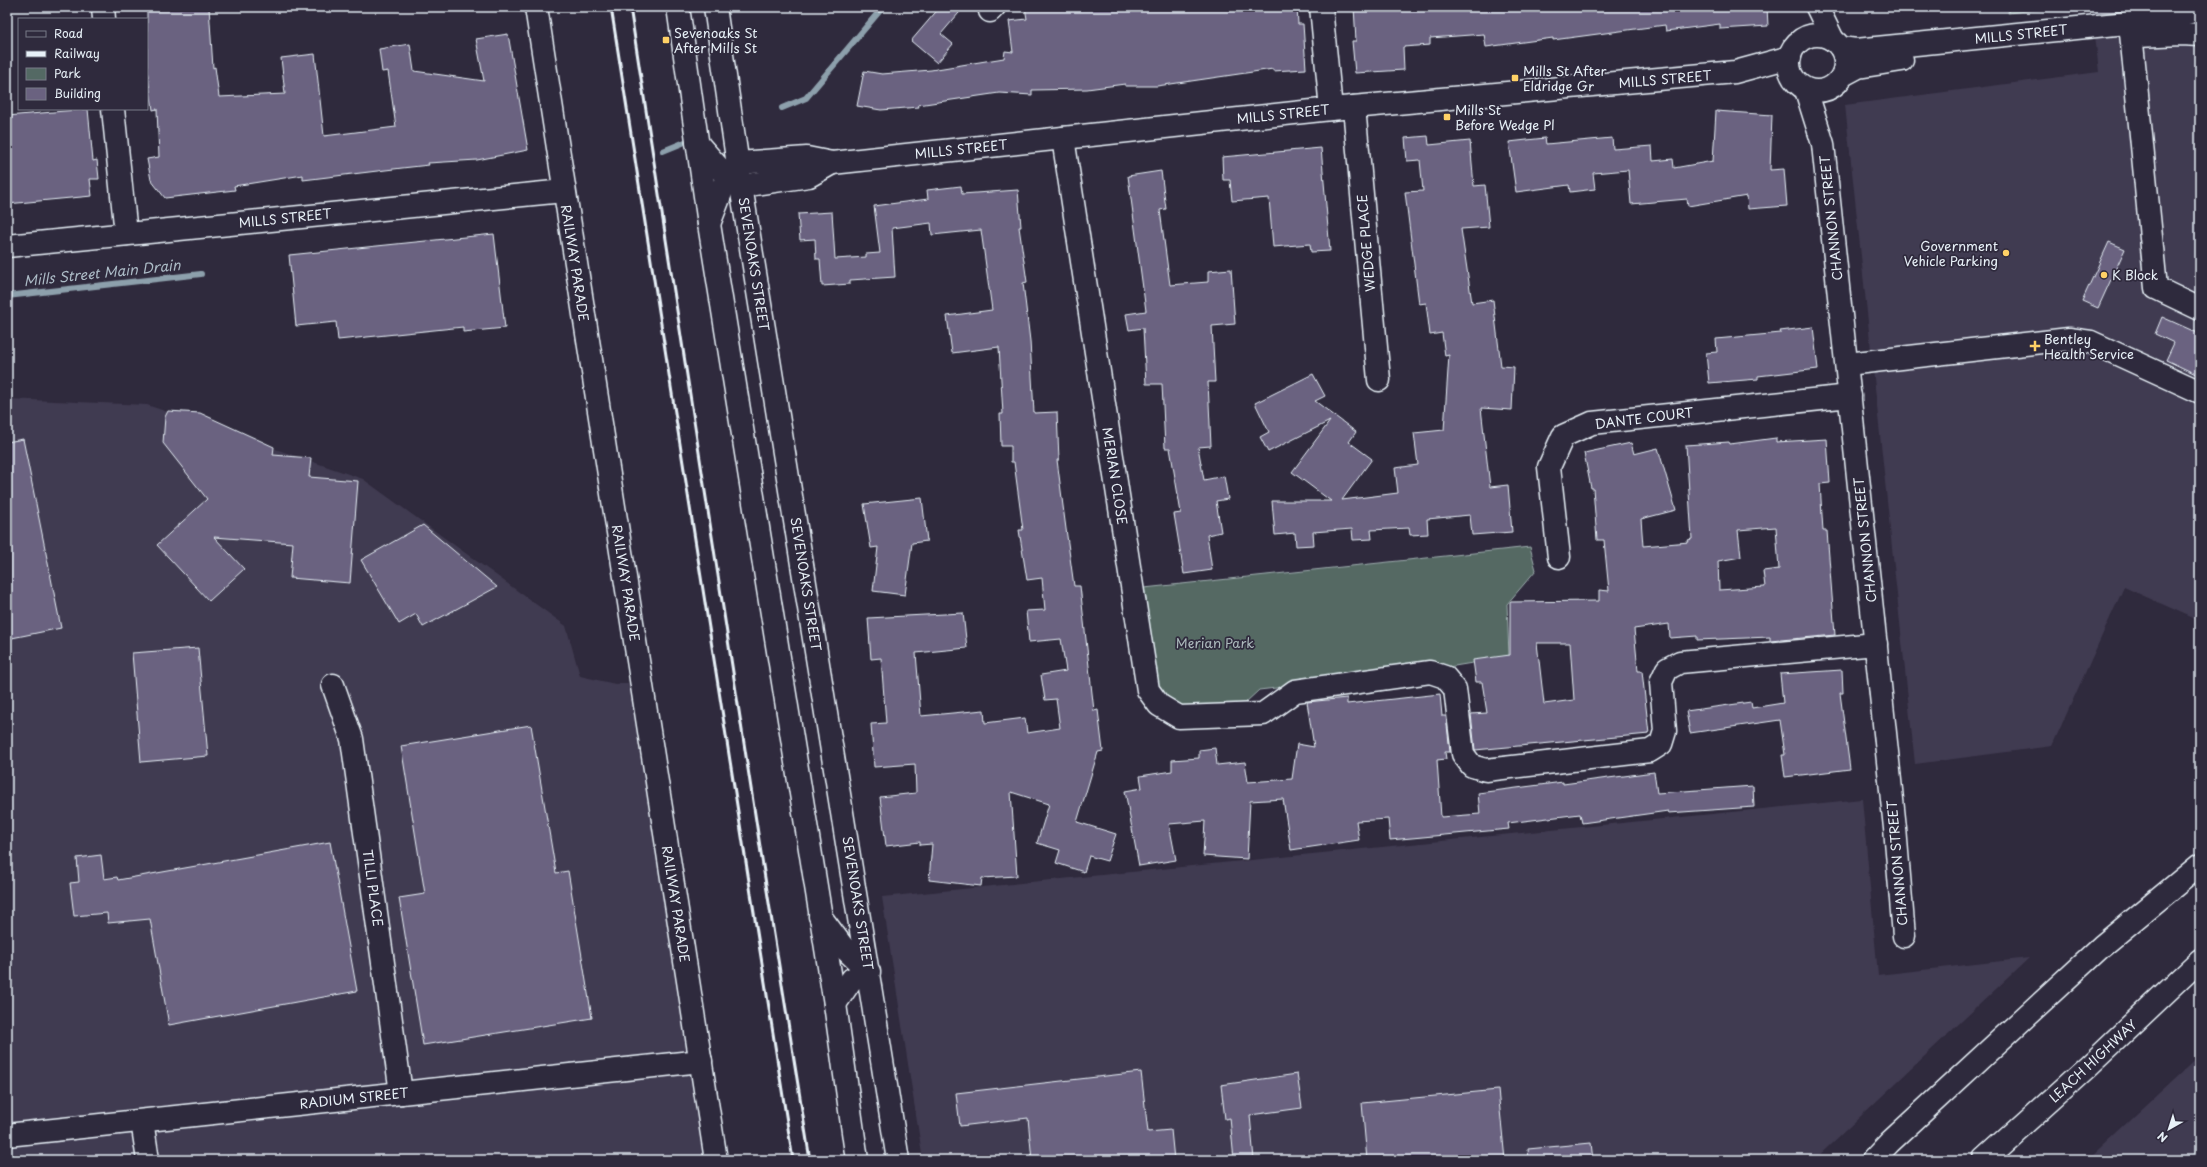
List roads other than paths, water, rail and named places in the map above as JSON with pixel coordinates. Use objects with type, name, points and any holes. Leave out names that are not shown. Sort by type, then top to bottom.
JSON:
[{"type":"main road","points":[[103,7],[104,18]]},
{"type":"main road","name":"RAILWAY PARADE","points":[[536,7],[716,1160]]},
{"type":"main road","points":[[678,7],[684,58],[709,224],[835,1004],[857,1160]]},
{"type":"main road","name":"SEVENOAKS STREET","points":[[716,7],[736,175],[869,972],[898,1160]]},
{"type":"main road","points":[[1321,7],[1331,109]]},
{"type":"main road","points":[[1802,40],[1808,7]]},
{"type":"main road","points":[[1817,7],[1837,44],[1845,61],[1838,81],[1815,92],[1800,84],[1790,72],[1790,57],[1796,44],[1802,40],[1818,35],[1837,44]]},
{"type":"main road","name":"MILLS STREET","points":[[1838,81],[1858,67],[1876,63],[2131,30],[2200,9]]},
{"type":"main road","points":[[2131,30],[2156,288],[2200,309]]},
{"type":"main road","name":"MILLS STREET","points":[[1837,44],[1856,50],[2131,30],[2200,35]]},
{"type":"main road","name":"MILLS STREET","points":[[736,175],[807,158],[832,163],[1331,109],[1734,72],[1790,57]]},
{"type":"main road","name":"MILLS STREET","points":[[1734,72],[1800,84]]},
{"type":"main road","name":"CHANNON STREET","points":[[1823,144],[1838,81]]},
{"type":"main road","name":"CHANNON STREET","points":[[1800,84],[1823,144],[1848,364],[1850,396],[1902,897],[1904,936]]},
{"type":"main road","name":"WEDGE PLACE","points":[[1354,107],[1379,380]]},
{"type":"main road","points":[[113,110],[126,234]]},
{"type":"main road","name":"MERIAN CLOSE","points":[[1063,138],[1148,690],[1158,705],[1179,717],[1263,714],[1295,691],[1430,672],[1445,677],[1455,689],[1463,754],[1472,766],[1486,770],[1650,751],[1661,744],[1665,731],[1661,682],[1668,669],[1680,662],[1876,644]]},
{"type":"main road","points":[[698,143],[736,175],[709,224]]},
{"type":"main road","name":"MILLS STREET","points":[[7,246],[564,191]]},
{"type":"main road","points":[[1848,364],[2069,339],[2091,342],[2200,392]]},
{"type":"main road","name":"DANTE COURT","points":[[1559,557],[1549,467],[1563,436],[1592,423],[1850,396]]},
{"type":"main road","name":"TILLI PLACE","points":[[333,685],[352,739],[401,1093]]},
{"type":"main road","points":[[1866,1160],[2102,946],[2200,866]]},
{"type":"main road","points":[[820,916],[843,947],[869,972],[852,979],[835,1004]]},
{"type":"main road","points":[[1873,1160],[1890,1142],[2102,946]]},
{"type":"main road","name":"LEACH HIGHWAY","points":[[1984,1160],[2087,1067],[2200,960]]},
{"type":"main road","name":"RADIUM STREET","points":[[7,1135],[701,1061]]},
{"type":"main road","points":[[142,1121],[148,1160]]},
{"type":"waterway","name":"Mills Street Main Drain","points":[[782,108],[806,98],[883,7]]},
{"type":"waterway","points":[[663,151],[690,140]]},
{"type":"waterway","name":"Mills Street Main Drain","points":[[7,296],[201,274]]},
{"type":"railway","points":[[611,7],[793,1160]]},
{"type":"railway","points":[[630,7],[810,1160]]},
{"type":"place","name":"Sevenoaks St After Mills St","points":[[666,40]]},
{"type":"place","name":"Mills St After Eldridge Gr","points":[[1515,78]]},
{"type":"place","name":"Mills St Before Wedge Pl","points":[[1447,117]]},
{"type":"place","name":"Government Vehicle Parking","points":[[2006,253]]},
{"type":"place","name":"K Block","points":[[2104,275]]},
{"type":"place","name":"Bentley Health Service","points":[[2035,346]]},
{"type":"park label","name":"Merian Park","points":[[1215,643]]}]
